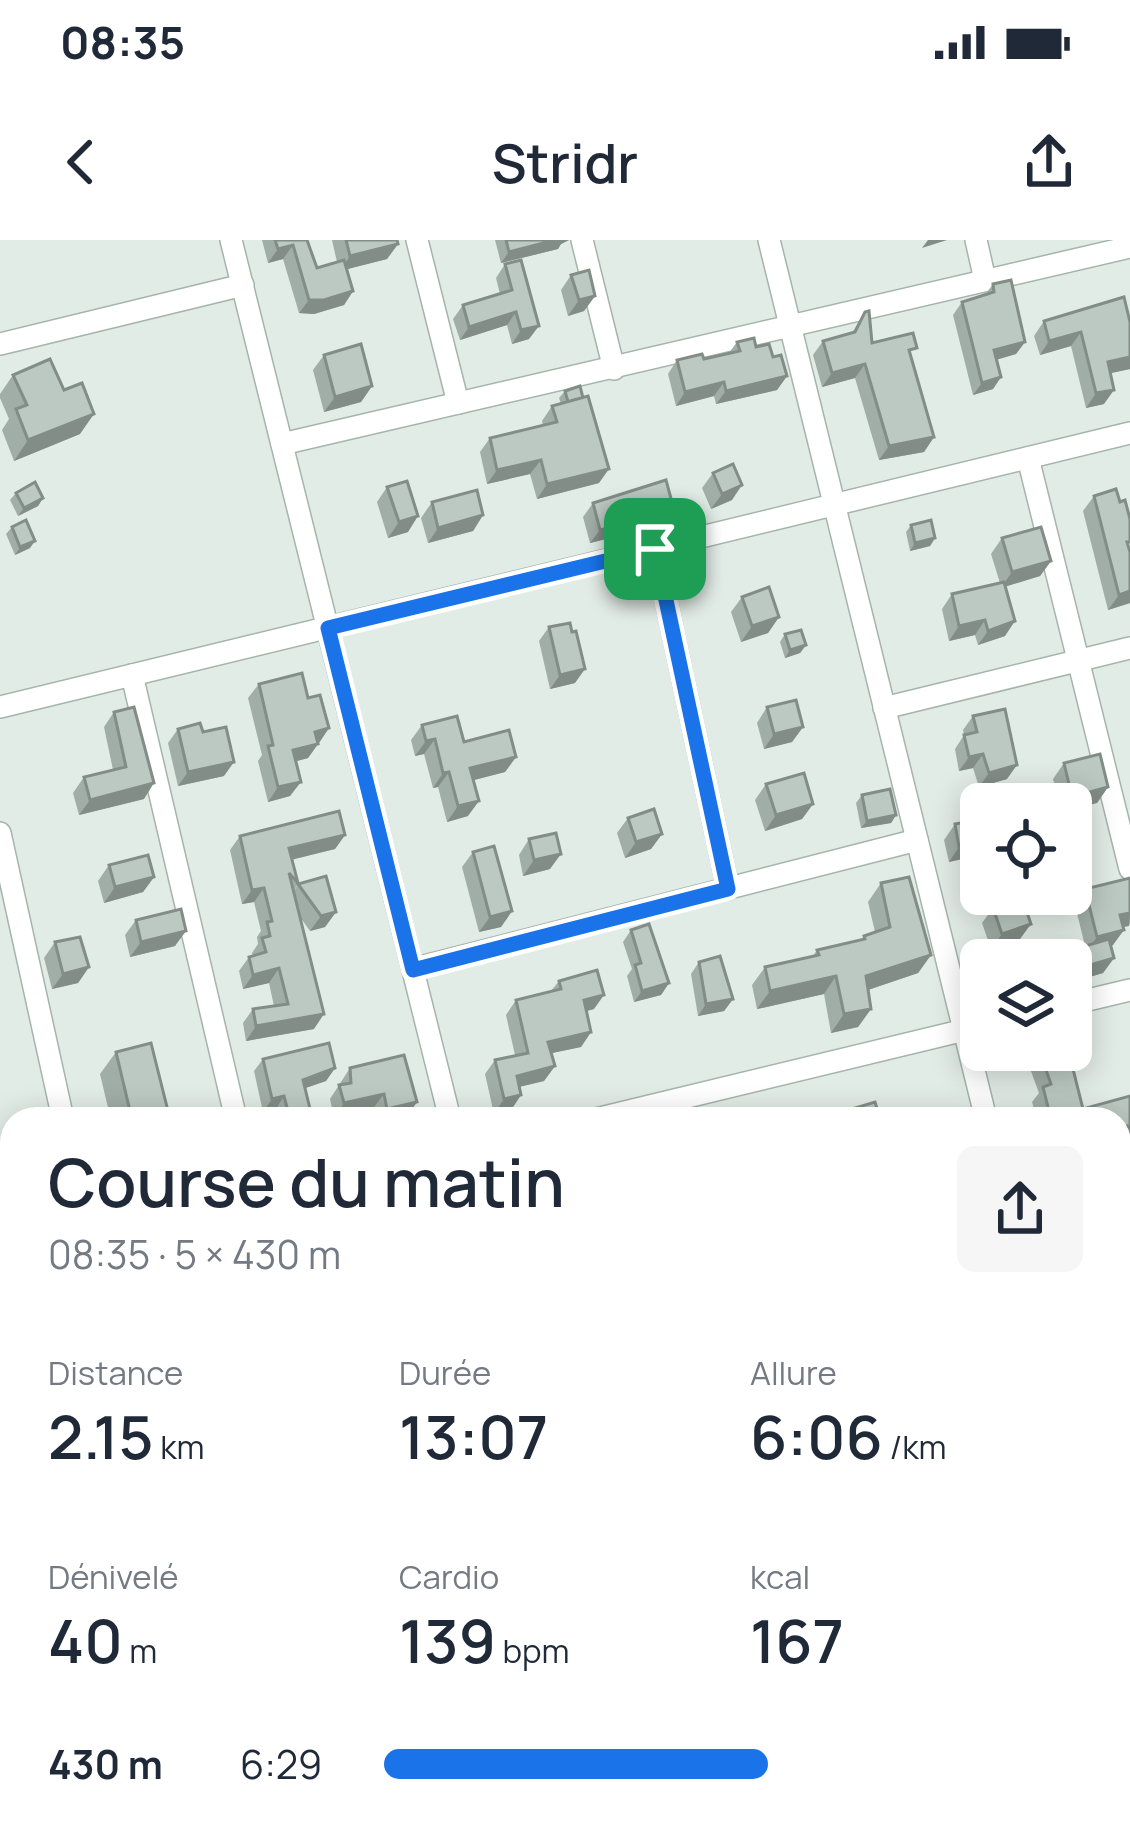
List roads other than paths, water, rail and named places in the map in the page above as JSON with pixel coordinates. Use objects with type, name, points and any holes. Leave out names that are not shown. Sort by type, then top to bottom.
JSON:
[{"type":"street","points":[[231,240],[447,1107]]},
{"type":"street","points":[[417,240],[458,403]]},
{"type":"street","points":[[582,240],[614,369]]},
{"type":"street","points":[[769,240],[917,840],[960,987]]},
{"type":"street","points":[[976,240],[985,280]]},
{"type":"street","points":[[282,444],[1130,247]]},
{"type":"street","points":[[0,344],[243,285]]},
{"type":"street","points":[[0,707],[1130,434]]},
{"type":"street","points":[[1028,458],[1130,869]]},
{"type":"street","points":[[655,549],[728,889]]},
{"type":"street","points":[[884,708],[1130,648]]},
{"type":"street","points":[[132,675],[233,1107]]},
{"type":"street","points":[[0,833],[60,1107]]},
{"type":"street","points":[[413,970],[917,840]]},
{"type":"street","points":[[1092,999],[1130,990]]},
{"type":"street","points":[[694,1107],[960,1031]]},
{"type":"street","points":[[979,1071],[984,1107]]}]
